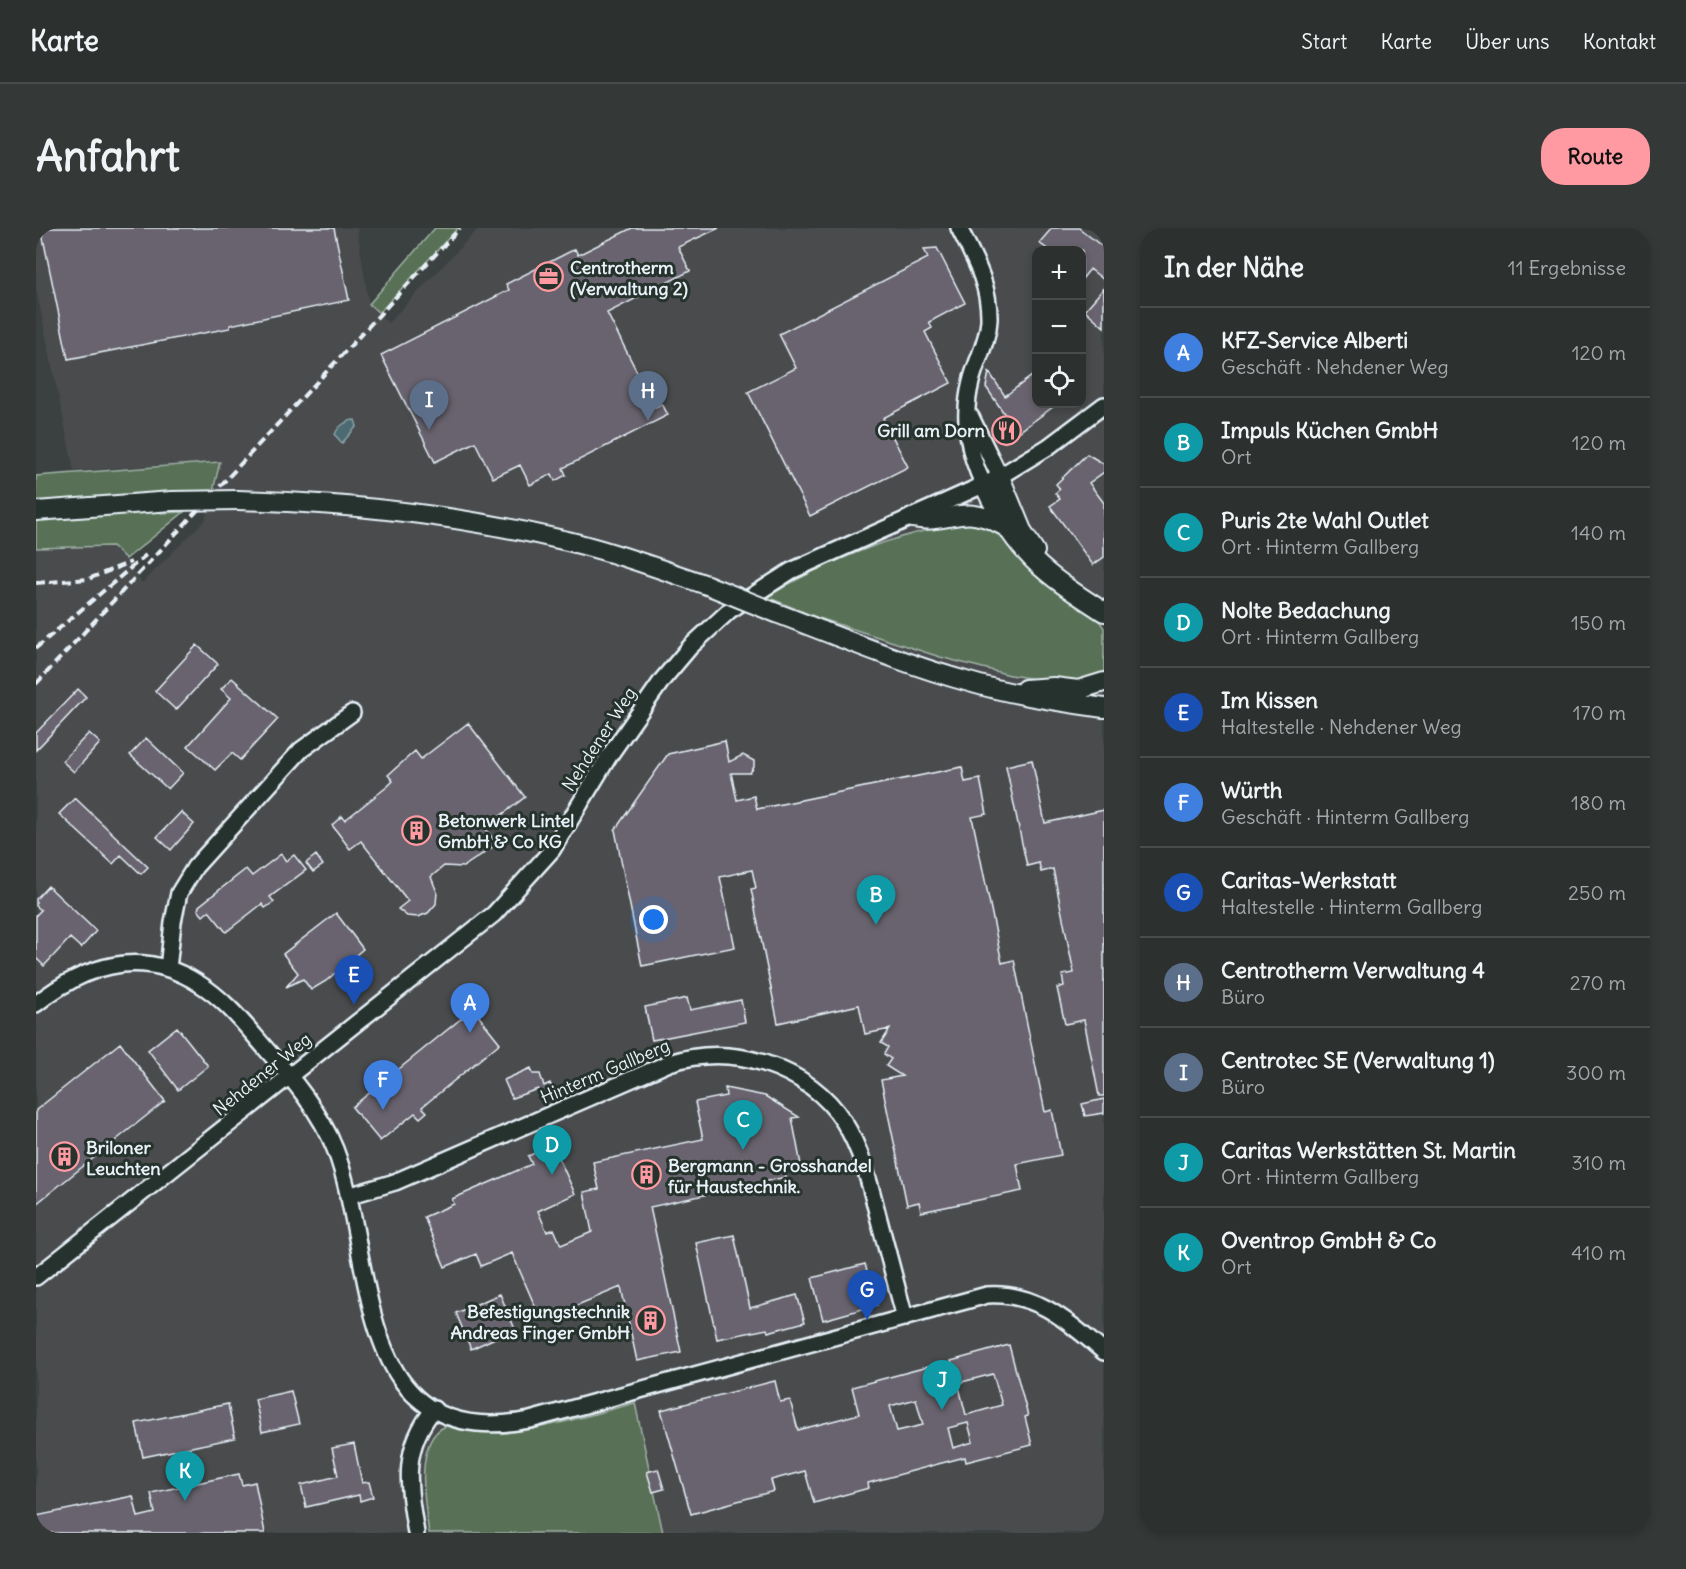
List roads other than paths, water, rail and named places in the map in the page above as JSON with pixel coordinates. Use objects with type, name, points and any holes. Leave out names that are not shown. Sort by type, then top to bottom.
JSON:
[{"type":"main road","points":[[992,481],[1002,525]]},
{"type":"main road","points":[[992,481],[1033,549],[1103,609]]},
{"type":"main road","points":[[36,511],[172,501],[238,500],[354,505],[453,518],[556,538],[707,585],[919,667],[1005,691],[1104,708]]},
{"type":"main road","points":[[912,518],[936,520],[976,513],[1002,525],[1035,564],[1103,609]]},
{"type":"main road","points":[[1005,691],[1054,687],[1078,690],[1104,682]]},
{"type":"street","points":[[959,228],[983,278],[988,298],[987,336],[971,381],[969,409],[992,481]]},
{"type":"street","name":"Nehdener Weg","points":[[36,1277],[192,1156],[494,914],[552,850],[639,711],[690,647],[730,610],[790,571],[992,481],[1048,447],[1104,405]]},
{"type":"street","points":[[168,969],[179,893],[195,867],[301,750],[352,713]]},
{"type":"street","points":[[36,1004],[76,976],[104,965],[138,965],[168,969],[199,983],[228,1007],[289,1076],[330,1137],[348,1196],[372,1315],[381,1345],[405,1385],[434,1409],[477,1423],[499,1425],[521,1422],[981,1296],[1017,1296],[1040,1304],[1054,1311],[1104,1352]]},
{"type":"street","name":"Hinterm Gallberg","points":[[348,1196],[395,1182],[669,1063],[700,1056],[738,1056],[778,1068],[795,1076],[824,1098],[849,1128],[864,1160],[905,1318]]},
{"type":"street","points":[[416,1533],[408,1480],[411,1453],[420,1427],[434,1409]]},
{"type":"water","points":[[355,420],[357,426],[342,443],[335,435],[336,432],[343,424]]},
{"type":"railway","points":[[36,684],[460,228]]},
{"type":"railway","points":[[36,648],[147,554]]},
{"type":"railway","points":[[36,583],[88,579],[131,562]]},
{"type":"place","name":"Centrotherm (Verwaltung 2)","points":[[549,277]]},
{"type":"place","name":"Centrotherm Verwaltung 4","points":[[648,421]]},
{"type":"place","name":"Centrotec SE (Verwaltung 1)","points":[[429,430]]},
{"type":"place","name":"Grill am Dorn","points":[[1006,430]]},
{"type":"place","name":"Betonwerk Lintel GmbH & Co KG","points":[[417,830]]},
{"type":"place","name":"Impuls Küchen GmbH","points":[[876,925]]},
{"type":"place","name":"Im Kissen","points":[[354,1005]]},
{"type":"place","name":"KFZ-Service Alberti","points":[[470,1033]]},
{"type":"place","name":"Würth","points":[[383,1110]]},
{"type":"place","name":"Puris 2te Wahl Outlet","points":[[743,1150]]},
{"type":"place","name":"Briloner Leuchten","points":[[65,1157]]},
{"type":"place","name":"Nolte Bedachung","points":[[552,1175]]},
{"type":"place","name":"Bergmann - Grosshandel für Haustechnik.","points":[[647,1175]]},
{"type":"place","name":"Caritas-Werkstatt","points":[[867,1320]]},
{"type":"place","name":"Befestigungstechnik Andreas Finger GmbH","points":[[651,1321]]},
{"type":"place","name":"Caritas Werkstätten St. Martin","points":[[942,1410]]},
{"type":"place","name":"Oventrop GmbH & Co","points":[[185,1501]]}]
